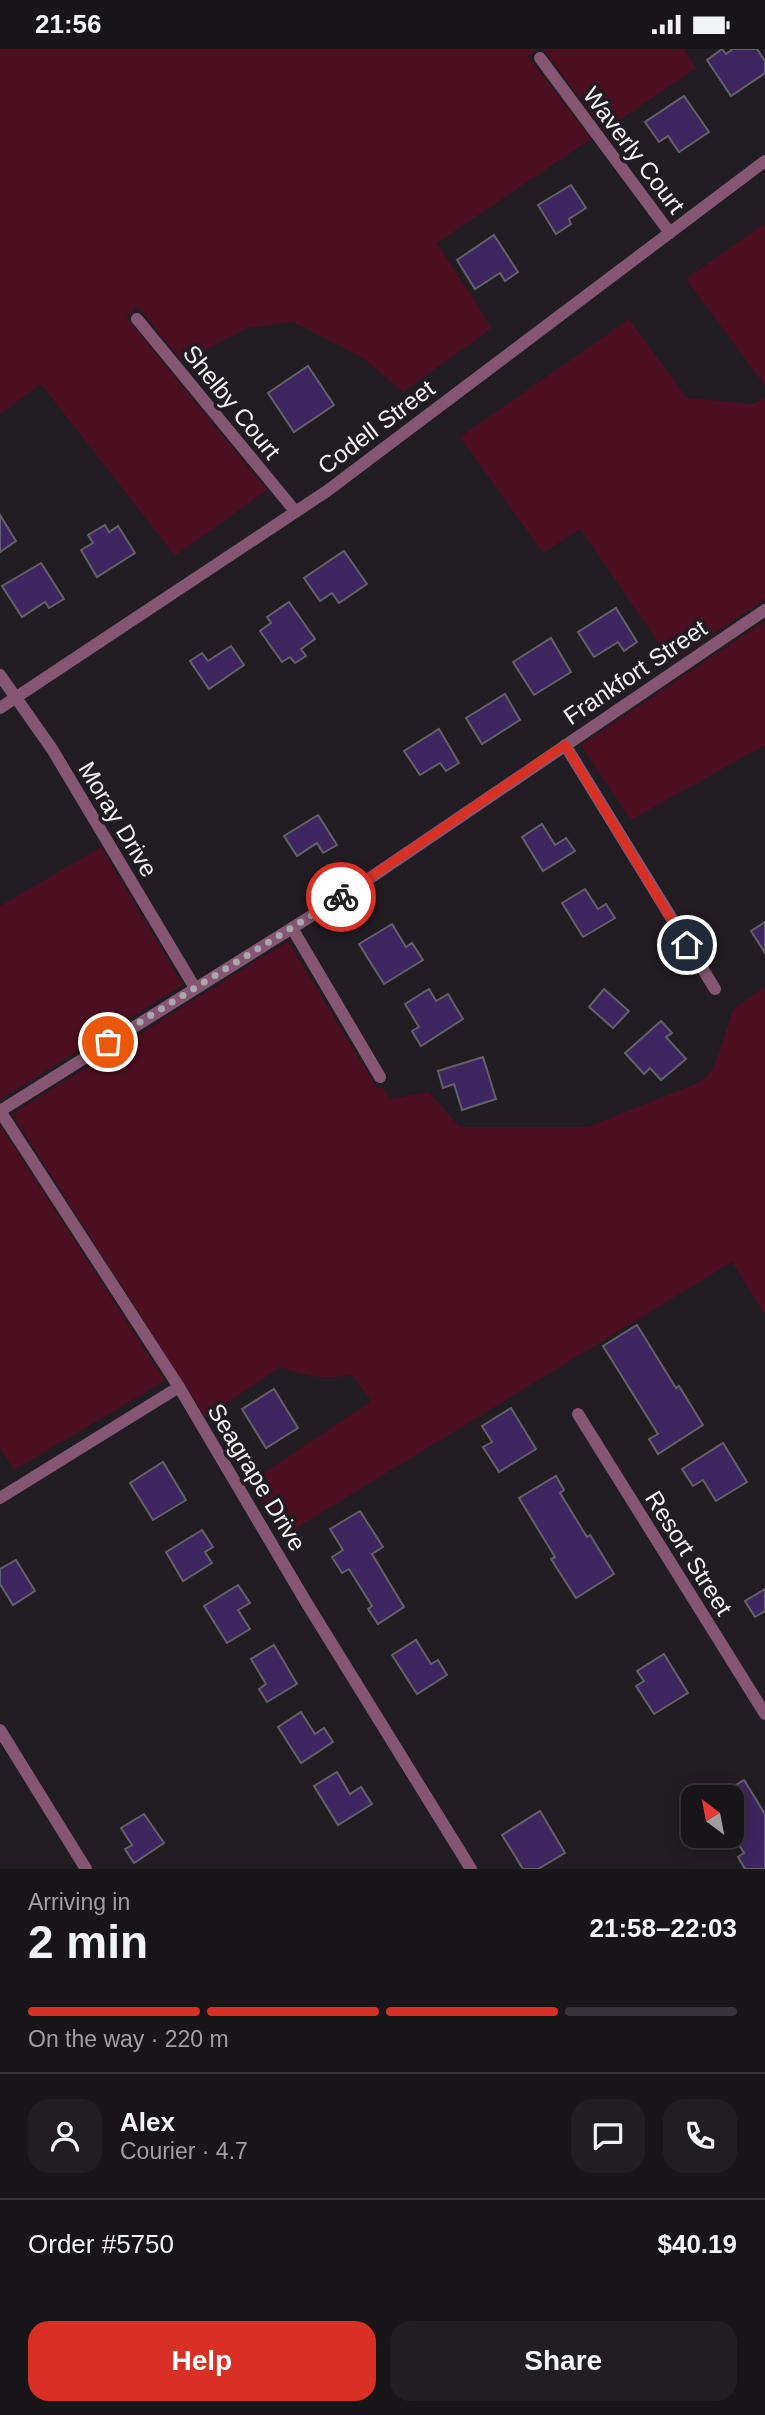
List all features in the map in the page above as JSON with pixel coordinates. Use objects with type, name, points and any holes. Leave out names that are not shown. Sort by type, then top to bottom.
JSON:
[{"type":"street","name":"Waverly Court","points":[[540,58],[670,233]]},
{"type":"street","name":"Codell Street","points":[[0,708],[327,491],[765,161]]},
{"type":"street","name":"Shelby Court","points":[[137,319],[295,511]]},
{"type":"street","name":"Frankfort Street","points":[[0,1111],[348,893],[765,610]]},
{"type":"street","name":"Moray Drive","points":[[0,674],[52,749],[195,988]]},
{"type":"street","points":[[565,745],[715,989]]},
{"type":"street","points":[[292,928],[380,1077]]},
{"type":"street","name":"Seagrape Drive","points":[[0,1111],[179,1387],[306,1602],[471,1869]]},
{"type":"street","points":[[0,1498],[179,1387]]},
{"type":"street","name":"Resort Street","points":[[578,1414],[765,1714]]},
{"type":"street","points":[[0,1730],[86,1869]]},
{"type":"shaded area","points":[[0,49],[536,49],[528,56],[591,139],[437,243],[492,328],[403,392],[363,358],[293,322],[247,328],[183,362],[138,307],[126,317],[267,490],[175,556],[41,384],[0,414]]},
{"type":"shaded area","points":[[543,49],[684,49],[696,68],[604,131]]},
{"type":"shaded area","points":[[765,223],[765,386],[686,279]]},
{"type":"shaded area","points":[[629,319],[687,398],[754,404],[765,397],[765,599],[672,662],[580,529],[543,553],[460,437]]},
{"type":"shaded area","points":[[765,621],[765,745],[631,820],[581,745]]},
{"type":"shaded area","points":[[101,847],[183,985],[0,1100],[0,906]]},
{"type":"shaded area","points":[[288,941],[377,1088],[382,1086],[390,1099],[429,1092],[460,1127],[588,1127],[702,1081],[713,1069],[733,1010],[765,986],[765,1315],[732,1262],[285,1535],[249,1483],[371,1401],[352,1375],[316,1377],[281,1367],[205,1417],[12,1114]]},
{"type":"shaded area","points":[[0,1125],[165,1381],[14,1470],[0,1448]]},
{"type":"building","points":[[722,49],[726,54],[733,49],[757,49],[765,61],[765,73],[731,96],[707,60]]},
{"type":"building","points":[[684,96],[709,132],[679,152],[668,136],[659,142],[645,122]]},
{"type":"building","points":[[571,185],[586,208],[569,219],[571,224],[556,234],[538,205]]},
{"type":"building","points":[[494,235],[518,272],[505,281],[500,273],[475,289],[457,260]]},
{"type":"building","points":[[308,366],[334,405],[294,432],[268,393]]},
{"type":"building","points":[[0,515],[16,541],[0,552]]},
{"type":"building","points":[[105,525],[109,532],[118,526],[135,553],[97,577],[81,550],[93,543],[88,535]]},
{"type":"building","points":[[344,551],[367,584],[339,603],[332,593],[320,601],[304,578]]},
{"type":"building","points":[[41,563],[64,599],[49,608],[45,602],[22,617],[2,586]]},
{"type":"building","points":[[289,602],[315,639],[301,649],[306,656],[295,663],[290,657],[282,662],[260,631],[271,623],[267,617]]},
{"type":"building","points":[[616,608],[637,642],[624,651],[618,642],[594,657],[578,632]]},
{"type":"building","points":[[551,638],[571,672],[534,695],[513,662]]},
{"type":"building","points":[[231,646],[244,665],[209,689],[190,661],[202,653],[208,661]]},
{"type":"building","points":[[505,694],[520,720],[482,744],[466,718]]},
{"type":"building","points":[[439,729],[459,763],[446,771],[440,763],[420,775],[404,751]]},
{"type":"building","points":[[318,815],[337,845],[323,853],[317,843],[297,856],[284,836]]},
{"type":"building","points":[[542,824],[555,845],[566,838],[575,851],[543,871],[522,837]]},
{"type":"building","points":[[585,889],[598,909],[606,904],[615,918],[583,937],[562,903]]},
{"type":"building","points":[[765,922],[765,953],[751,931]]},
{"type":"building","points":[[392,924],[406,947],[412,943],[423,960],[384,984],[359,944]]},
{"type":"building","points":[[429,989],[436,1001],[448,994],[463,1019],[421,1046],[412,1031],[419,1027],[405,1004]]},
{"type":"building","points":[[604,989],[629,1011],[613,1028],[589,1007]]},
{"type":"building","points":[[661,1021],[672,1033],[666,1037],[686,1059],[661,1080],[650,1068],[644,1074],[625,1053]]},
{"type":"building","points":[[483,1057],[496,1099],[462,1110],[454,1084],[443,1088],[438,1071]]},
{"type":"building","points":[[637,1325],[676,1388],[679,1386],[703,1425],[658,1454],[649,1439],[658,1434],[603,1346]]},
{"type":"building","points":[[274,1389],[298,1428],[266,1448],[242,1409]]},
{"type":"building","points":[[511,1408],[536,1449],[499,1472],[483,1447],[492,1442],[482,1426]]},
{"type":"building","points":[[723,1443],[747,1482],[716,1501],[703,1480],[693,1486],[682,1469]]},
{"type":"building","points":[[163,1462],[186,1500],[153,1520],[130,1483]]},
{"type":"building","points":[[556,1476],[564,1490],[560,1493],[614,1574],[576,1598],[551,1559],[555,1557],[519,1498]]},
{"type":"building","points":[[360,1511],[383,1547],[372,1554],[404,1607],[378,1624],[368,1609],[372,1606],[349,1569],[342,1573],[332,1557],[343,1550],[330,1529]]},
{"type":"building","points":[[202,1530],[213,1547],[205,1552],[212,1563],[183,1581],[166,1552]]},
{"type":"building","points":[[16,1560],[35,1591],[13,1605],[0,1584],[0,1569]]},
{"type":"building","points":[[238,1585],[250,1603],[238,1610],[250,1629],[227,1643],[204,1606]]},
{"type":"building","points":[[765,1589],[765,1611],[755,1617],[745,1601]]},
{"type":"building","points":[[416,1640],[431,1664],[438,1660],[447,1675],[417,1694],[392,1655]]},
{"type":"building","points":[[274,1645],[297,1684],[267,1702],[259,1689],[266,1684],[251,1659]]},
{"type":"building","points":[[664,1654],[688,1693],[654,1714],[636,1686],[644,1681],[637,1671]]},
{"type":"building","points":[[301,1712],[315,1734],[324,1728],[333,1742],[301,1763],[278,1727]]},
{"type":"building","points":[[337,1772],[350,1794],[361,1787],[372,1804],[338,1825],[314,1786]]},
{"type":"building","points":[[744,1780],[765,1814],[765,1869],[745,1869],[738,1857],[744,1853],[741,1848],[744,1848],[744,1785],[736,1785]]},
{"type":"building","points":[[540,1811],[565,1853],[538,1869],[523,1869],[502,1835]]},
{"type":"building","points":[[144,1814],[164,1843],[134,1863],[125,1849],[132,1845],[121,1828]]},
{"type":"way so far","points":[[108,1042],[341,897]]},
{"type":"route","points":[[341,897],[565,745],[687,945]]}]
